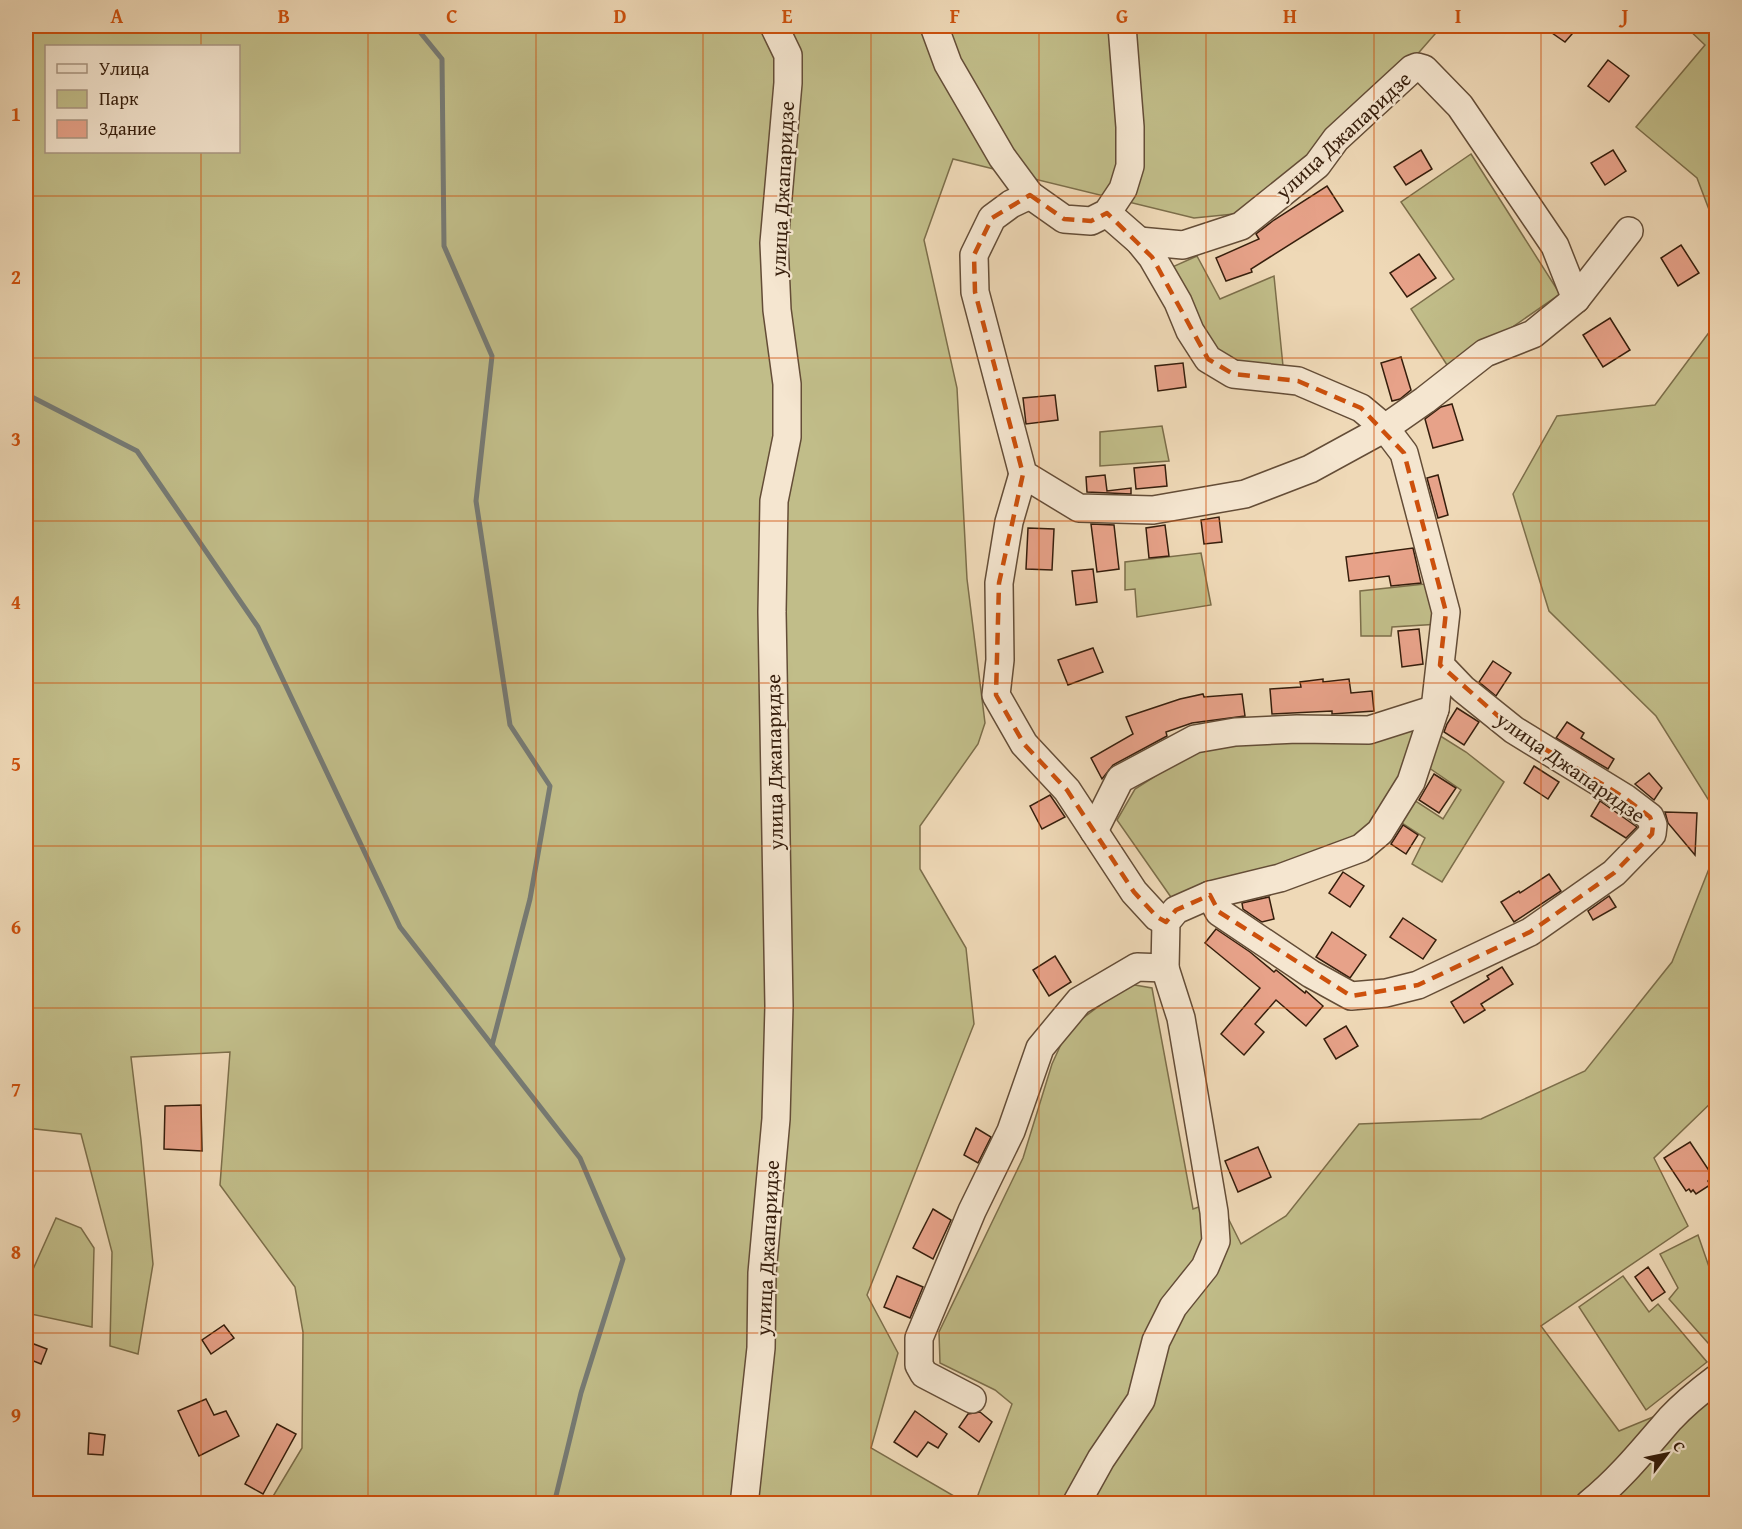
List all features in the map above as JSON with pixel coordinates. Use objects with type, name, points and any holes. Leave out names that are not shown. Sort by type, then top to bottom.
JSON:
[{"type":"street","name":"улица Джапаридзе","points":[[746,1503],[761,1348],[762,1273],[776,1119],[779,1005],[772,612],[774,501],[786,437],[787,384],[777,310],[774,243],[788,82],[788,55],[774,26]]},
{"type":"street","points":[[934,26],[948,64],[1002,157],[1030,195],[1064,219],[1091,221],[1107,213],[1122,189],[1130,166],[1130,127],[1122,26]]},
{"type":"street","name":"улица Джапаридзе","points":[[1139,241],[1183,245],[1241,226],[1317,165],[1336,139],[1412,69],[1417,67],[1424,69],[1460,106],[1555,246],[1576,299]]},
{"type":"street","points":[[1030,195],[1011,204],[992,218],[974,255],[975,292],[1023,474],[1009,522],[999,583],[1000,660],[996,695],[1024,744],[1067,790],[1134,892],[1157,917],[1166,922]]},
{"type":"street","points":[[1076,1503],[1101,1459],[1141,1400],[1156,1341],[1173,1307],[1204,1267],[1216,1240],[1214,1212],[1181,1018],[1165,968],[1166,922],[1176,910],[1210,895],[1280,878],[1362,848],[1380,832],[1411,782],[1435,709],[1446,612],[1404,453],[1385,428],[1361,408],[1298,381],[1233,374],[1208,359],[1152,257],[1139,241],[1107,213]]},
{"type":"street","points":[[1023,474],[1079,508],[1153,510],[1245,494],[1310,469],[1385,428],[1485,353],[1533,334],[1576,299],[1629,231]]},
{"type":"street","name":"улица Джапаридзе","points":[[1210,895],[1219,912],[1311,974],[1351,996],[1386,993],[1418,985],[1530,932],[1614,873],[1652,834],[1653,825],[1650,817],[1625,798],[1514,730],[1462,689],[1440,665]]},
{"type":"street","points":[[1094,831],[1120,779],[1195,739],[1235,732],[1297,729],[1368,730],[1435,709]]},
{"type":"street","points":[[972,1399],[924,1374],[919,1365],[919,1338],[972,1211],[1011,1131],[1040,1048],[1079,1001],[1137,967],[1165,968]]},
{"type":"street","points":[[1588,1503],[1624,1472],[1672,1418],[1716,1379]]},
{"type":"highlighted area","points":[[1030,195],[1064,219],[1091,221],[1107,213],[1152,257],[1208,359],[1233,374],[1298,381],[1361,408],[1404,453],[1446,612],[1440,665],[1514,730],[1625,798],[1650,817],[1653,825],[1652,834],[1614,873],[1530,932],[1418,985],[1351,996],[1219,912],[1210,895],[1176,910],[1166,922],[1157,917],[1134,892],[1067,790],[1024,744],[996,695],[999,583],[1023,474],[975,292],[974,255],[983,233],[992,218]]},
{"type":"green space","points":[[26,26],[1442,26],[1345,137],[1234,214],[1194,218],[953,159],[924,240],[957,388],[967,579],[985,723],[978,744],[920,826],[920,869],[966,948],[974,1024],[867,1295],[898,1353],[871,1448],[966,1503],[269,1503],[302,1448],[303,1332],[295,1287],[220,1185],[230,1052],[131,1057],[153,1264],[138,1354],[110,1346],[112,1252],[81,1134],[26,1128]]},
{"type":"green space","points":[[1685,26],[1716,26],[1716,228],[1697,178],[1636,127],[1705,45]]},
{"type":"green space","points":[[1471,154],[1560,294],[1498,337],[1447,365],[1411,309],[1454,279],[1401,202]]},
{"type":"green space","points":[[1197,256],[1220,299],[1274,276],[1283,366],[1238,366],[1211,344],[1170,268]]},
{"type":"green space","points":[[1716,323],[1716,812],[1656,716],[1549,611],[1513,494],[1557,416],[1655,405]]},
{"type":"green space","points":[[1162,426],[1169,461],[1100,466],[1100,432]]},
{"type":"green space","points":[[1201,553],[1211,605],[1137,617],[1135,589],[1125,590],[1125,562]]},
{"type":"green space","points":[[1434,583],[1440,624],[1392,627],[1391,636],[1361,636],[1360,591]]},
{"type":"green space","points":[[1422,724],[1400,782],[1371,833],[1348,845],[1173,900],[1117,820],[1135,789],[1198,749]]},
{"type":"green space","points":[[1434,732],[1466,752],[1504,782],[1442,882],[1412,864],[1425,838],[1394,818],[1408,796],[1443,819],[1461,790],[1422,763]]},
{"type":"green space","points":[[1716,851],[1716,1098],[1654,1158],[1688,1226],[1541,1326],[1619,1431],[1716,1391],[1716,1503],[975,1503],[1012,1404],[995,1390],[940,1363],[939,1332],[1023,1158],[1052,1064],[1068,1029],[1129,984],[1152,988],[1193,1209],[1219,1200],[1241,1244],[1286,1216],[1359,1124],[1481,1119],[1585,1071],[1672,962]]},
{"type":"green space","points":[[56,1218],[81,1228],[94,1248],[92,1327],[26,1313],[26,1274],[30,1276]]},
{"type":"green space","points":[[1698,1235],[1716,1287],[1716,1352],[1669,1299],[1678,1288],[1660,1254]]},
{"type":"green space","points":[[1623,1276],[1649,1312],[1658,1304],[1707,1362],[1646,1410],[1579,1307]]},
{"type":"building","points":[[1542,26],[1579,26],[1565,42]]},
{"type":"building","points":[[1608,60],[1629,76],[1609,102],[1588,86]]},
{"type":"building","points":[[1421,150],[1432,169],[1406,185],[1394,167]]},
{"type":"building","points":[[1613,150],[1626,171],[1605,185],[1591,163]]},
{"type":"building","points":[[1327,186],[1343,211],[1251,269],[1252,272],[1226,281],[1216,258],[1259,239],[1256,234]]},
{"type":"building","points":[[1681,245],[1699,273],[1678,286],[1661,258]]},
{"type":"building","points":[[1419,254],[1436,278],[1407,297],[1390,273]]},
{"type":"building","points":[[1610,318],[1630,350],[1603,367],[1583,335]]},
{"type":"building","points":[[1401,357],[1411,390],[1400,399],[1392,401],[1381,363]]},
{"type":"building","points":[[1183,363],[1186,387],[1158,391],[1155,366]]},
{"type":"building","points":[[1055,395],[1058,420],[1026,424],[1023,398]]},
{"type":"building","points":[[1452,404],[1463,440],[1433,448],[1425,419],[1441,407]]},
{"type":"building","points":[[1165,465],[1167,486],[1136,489],[1134,468]]},
{"type":"building","points":[[1105,475],[1107,491],[1131,488],[1131,494],[1087,492],[1086,477]]},
{"type":"building","points":[[1438,475],[1448,515],[1438,518],[1427,478]]},
{"type":"building","points":[[1219,517],[1222,542],[1204,544],[1201,520]]},
{"type":"building","points":[[1091,524],[1114,525],[1119,569],[1097,572]]},
{"type":"building","points":[[1165,525],[1169,556],[1149,558],[1146,528]]},
{"type":"building","points":[[1028,528],[1054,529],[1052,570],[1026,569]]},
{"type":"building","points":[[1413,548],[1421,583],[1391,586],[1389,576],[1349,581],[1346,557]]},
{"type":"building","points":[[1093,569],[1097,602],[1076,605],[1072,571]]},
{"type":"building","points":[[1419,629],[1423,664],[1402,667],[1398,631]]},
{"type":"building","points":[[1093,648],[1103,672],[1068,685],[1058,660]]},
{"type":"building","points":[[1493,661],[1511,673],[1496,696],[1479,682]]},
{"type":"building","points":[[1323,679],[1323,682],[1349,679],[1351,693],[1372,691],[1374,711],[1272,714],[1270,689],[1301,687],[1300,682]]},
{"type":"building","points":[[1203,694],[1204,697],[1242,694],[1245,716],[1192,723],[1166,732],[1167,736],[1113,765],[1102,779],[1091,758],[1133,734],[1126,717]]},
{"type":"building","points":[[1457,708],[1479,722],[1464,745],[1444,732]]},
{"type":"building","points":[[1567,722],[1584,733],[1581,738],[1614,759],[1608,769],[1556,738]]},
{"type":"building","points":[[1534,766],[1559,782],[1548,799],[1524,783]]},
{"type":"building","points":[[1649,773],[1662,788],[1654,800],[1635,784]]},
{"type":"building","points":[[1434,774],[1456,788],[1439,813],[1419,800]]},
{"type":"building","points":[[1050,795],[1065,817],[1042,829],[1030,806]]},
{"type":"building","points":[[1600,801],[1637,827],[1626,838],[1591,816]]},
{"type":"building","points":[[1665,812],[1697,813],[1695,855],[1668,823]]},
{"type":"building","points":[[1403,825],[1418,835],[1406,854],[1391,844]]},
{"type":"building","points":[[1343,872],[1364,886],[1350,907],[1329,893]]},
{"type":"building","points":[[1549,874],[1561,891],[1514,922],[1501,902]]},
{"type":"building","points":[[1609,896],[1616,907],[1593,920],[1588,911]]},
{"type":"building","points":[[1269,897],[1274,919],[1262,922],[1243,909],[1242,903]]},
{"type":"building","points":[[1403,918],[1436,940],[1423,959],[1390,937]]},
{"type":"building","points":[[1216,929],[1274,972],[1276,970],[1305,993],[1306,991],[1323,1006],[1306,1026],[1276,1000],[1255,1024],[1264,1032],[1244,1055],[1221,1034],[1260,988],[1205,943]]},
{"type":"building","points":[[1332,932],[1366,955],[1350,978],[1316,957]]},
{"type":"building","points":[[1055,956],[1071,982],[1049,996],[1033,970]]},
{"type":"building","points":[[1502,967],[1513,984],[1481,1004],[1485,1010],[1464,1023],[1451,1002],[1489,979],[1487,976]]},
{"type":"building","points":[[1346,1026],[1358,1046],[1336,1059],[1324,1039]]},
{"type":"building","points":[[201,1105],[202,1151],[164,1149],[165,1106]]},
{"type":"building","points":[[976,1128],[991,1137],[978,1163],[964,1155]]},
{"type":"building","points":[[1690,1142],[1712,1175],[1708,1181],[1710,1185],[1696,1194],[1693,1190],[1686,1191],[1664,1158]]},
{"type":"building","points":[[1258,1147],[1271,1177],[1238,1192],[1225,1161]]},
{"type":"building","points":[[933,1209],[951,1220],[933,1259],[913,1248]]},
{"type":"building","points":[[1648,1267],[1665,1292],[1652,1301],[1635,1277]]},
{"type":"building","points":[[897,1276],[923,1287],[910,1318],[884,1307]]},
{"type":"building","points":[[224,1325],[234,1338],[211,1354],[202,1340]]},
{"type":"building","points":[[26,1341],[47,1349],[41,1364],[26,1358]]},
{"type":"building","points":[[206,1399],[214,1415],[226,1411],[239,1436],[199,1456],[178,1411]]},
{"type":"building","points":[[915,1411],[947,1434],[938,1448],[928,1442],[917,1457],[894,1442]]},
{"type":"building","points":[[980,1412],[992,1422],[979,1442],[959,1427],[968,1414]]},
{"type":"building","points":[[277,1424],[296,1434],[263,1494],[245,1484]]},
{"type":"building","points":[[89,1433],[105,1435],[103,1455],[88,1454]]},
{"type":"waterway","points":[[415,26],[442,59],[444,246],[492,356],[476,501],[510,725],[550,786],[530,899],[492,1045]]},
{"type":"waterway","points":[[26,394],[137,451],[258,627],[400,927],[580,1158],[623,1259],[581,1393],[554,1504]]}]
